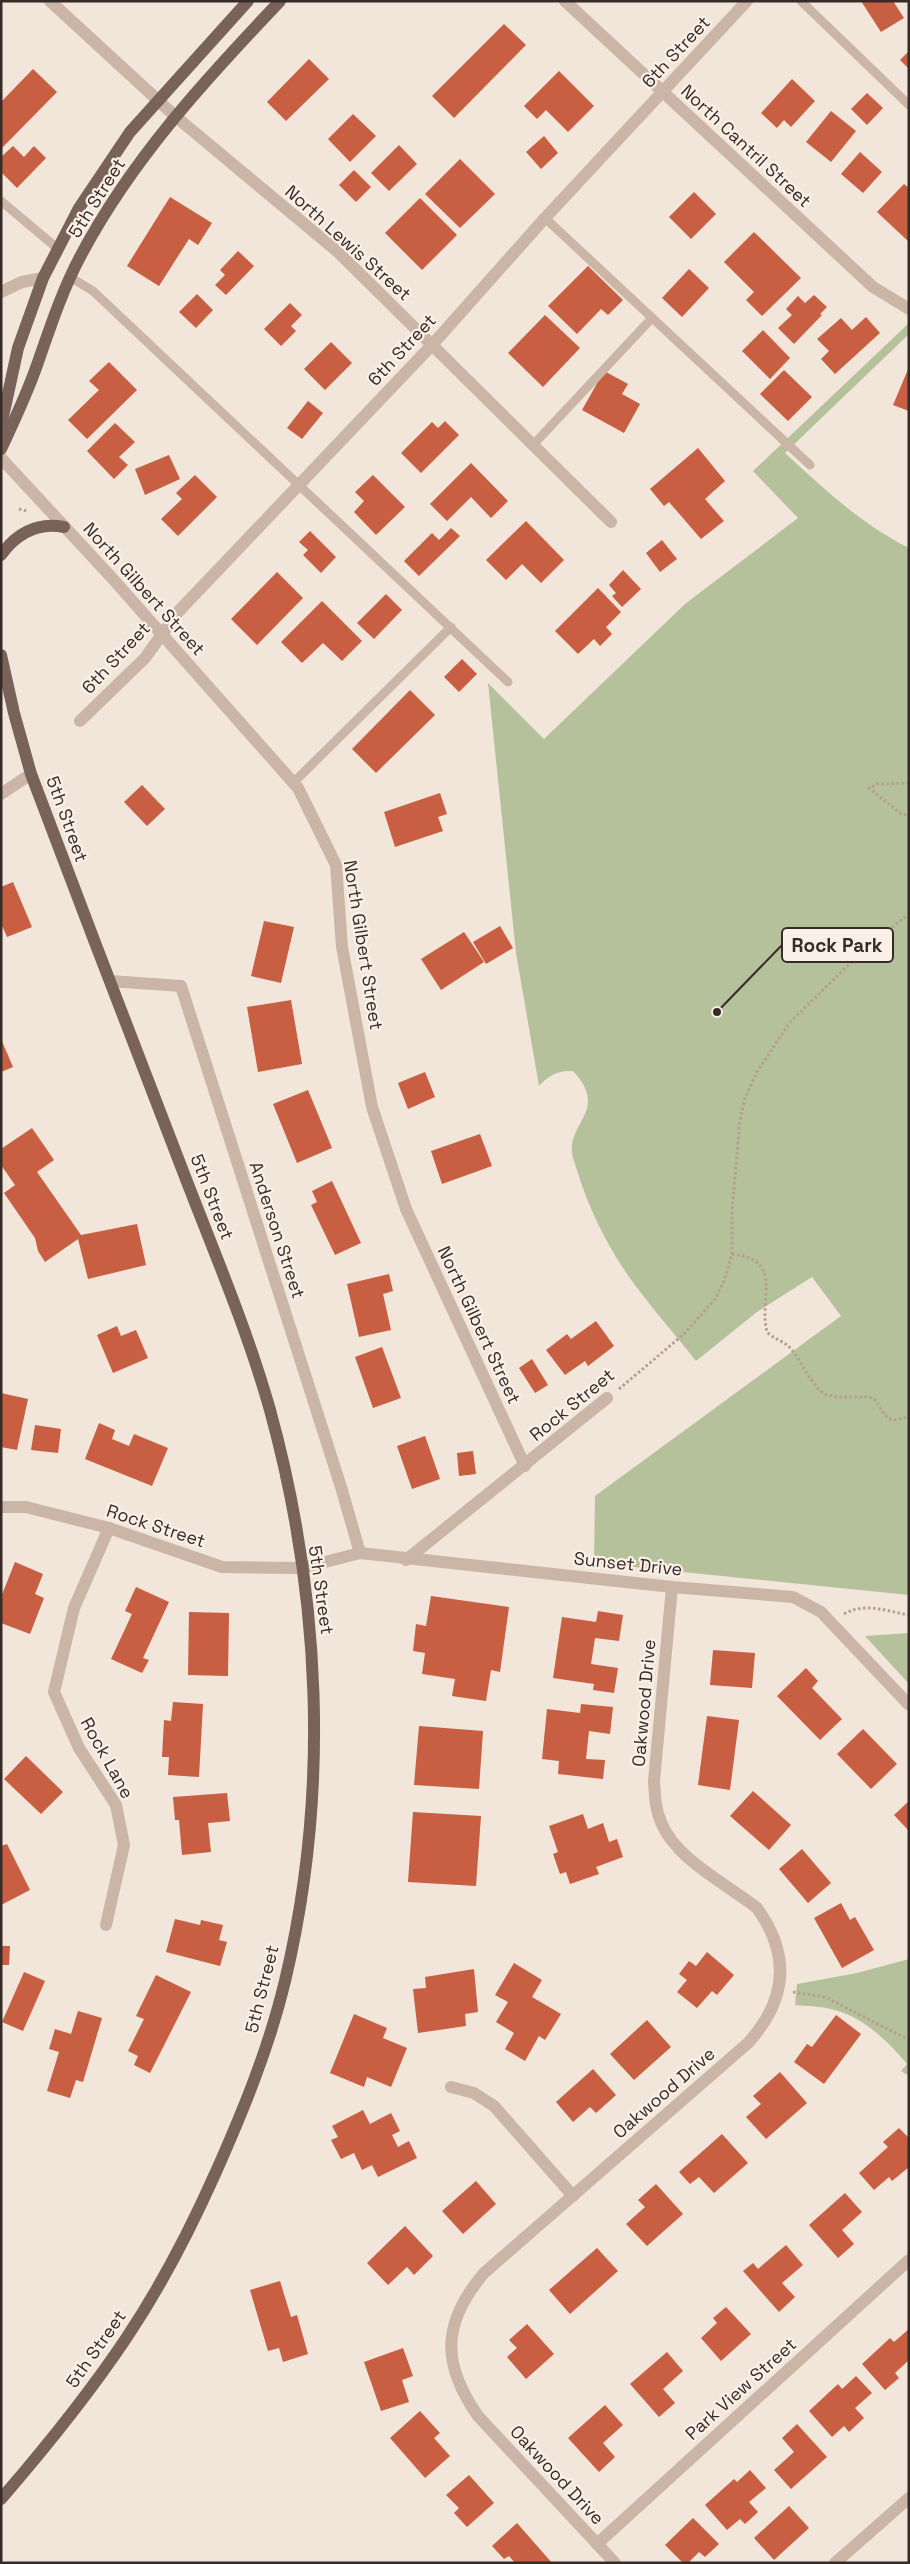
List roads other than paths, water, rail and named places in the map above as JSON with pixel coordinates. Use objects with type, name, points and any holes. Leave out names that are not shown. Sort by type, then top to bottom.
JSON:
[{"type":"main road","name":"5th Street","points":[[1,426],[12,366],[44,278],[79,208],[101,172],[157,100],[248,1]]},
{"type":"main road","name":"5th Street","points":[[1,449],[31,380],[70,277],[100,220],[121,188],[175,116],[280,1]]},
{"type":"main road","points":[[1,555],[22,533],[34,527],[44,525],[64,527]]},
{"type":"main road","name":"5th Street","points":[[1,655],[14,713],[32,774],[255,1361],[281,1458],[302,1568],[313,1662],[314,1780],[300,1901],[285,1981],[270,2034],[224,2155],[188,2231],[129,2334],[100,2376],[1,2499]]},
{"type":"street","name":"North Lewis Street","points":[[50,1],[175,116],[338,252],[611,522]]},
{"type":"street","name":"North Cantril Street","points":[[565,1],[873,287],[909,309]]},
{"type":"street","name":"6th Street","points":[[80,721],[145,658],[178,612],[432,345],[545,218],[747,1]]},
{"type":"street","points":[[1,292],[22,282],[44,278]]},
{"type":"street","name":"North Gilbert Street","points":[[1,458],[162,634],[293,783],[318,825],[336,865],[342,947],[372,1107],[406,1209],[525,1466]]},
{"type":"street","points":[[1,794],[32,774]]},
{"type":"street","name":"Anderson Street","points":[[110,980],[181,986],[341,1487],[360,1553]]},
{"type":"street","name":"Rock Street","points":[[406,1560],[607,1398]]},
{"type":"street","name":"Rock Street","points":[[1,1507],[26,1507],[109,1528],[222,1567],[302,1568]]},
{"type":"street","name":"Rock Lane","points":[[106,1925],[124,1845],[116,1805],[79,1748],[54,1692],[74,1608],[109,1528]]},
{"type":"street","name":"Sunset Drive","points":[[302,1568],[360,1553],[406,1560],[672,1587],[793,1596],[809,1604],[832,1624],[909,1705]]},
{"type":"street","name":"Oakwood Drive","points":[[615,2563],[478,2416],[464,2396],[455,2375],[451,2352],[451,2333],[458,2312],[468,2292],[484,2273],[748,2043],[762,2028],[773,2010],[778,1990],[779,1952],[765,1920],[757,1908],[679,1849],[661,1823],[655,1804],[654,1781],[672,1587]]},
{"type":"street","points":[[451,2087],[474,2094],[494,2106],[573,2196]]},
{"type":"street","name":"Park View Street","points":[[597,2544],[909,2260]]},
{"type":"street","points":[[835,2563],[909,2498]]},
{"type":"lane","points":[[801,1],[909,104]]},
{"type":"lane","points":[[1,201],[58,249]]},
{"type":"lane","points":[[545,218],[810,465]]},
{"type":"lane","points":[[70,277],[93,291],[508,682]]},
{"type":"lane","points":[[533,445],[652,318]]},
{"type":"lane","points":[[293,783],[451,627]]},
{"type":"place","name":"Rock Park","points":[[717,1012]]}]
